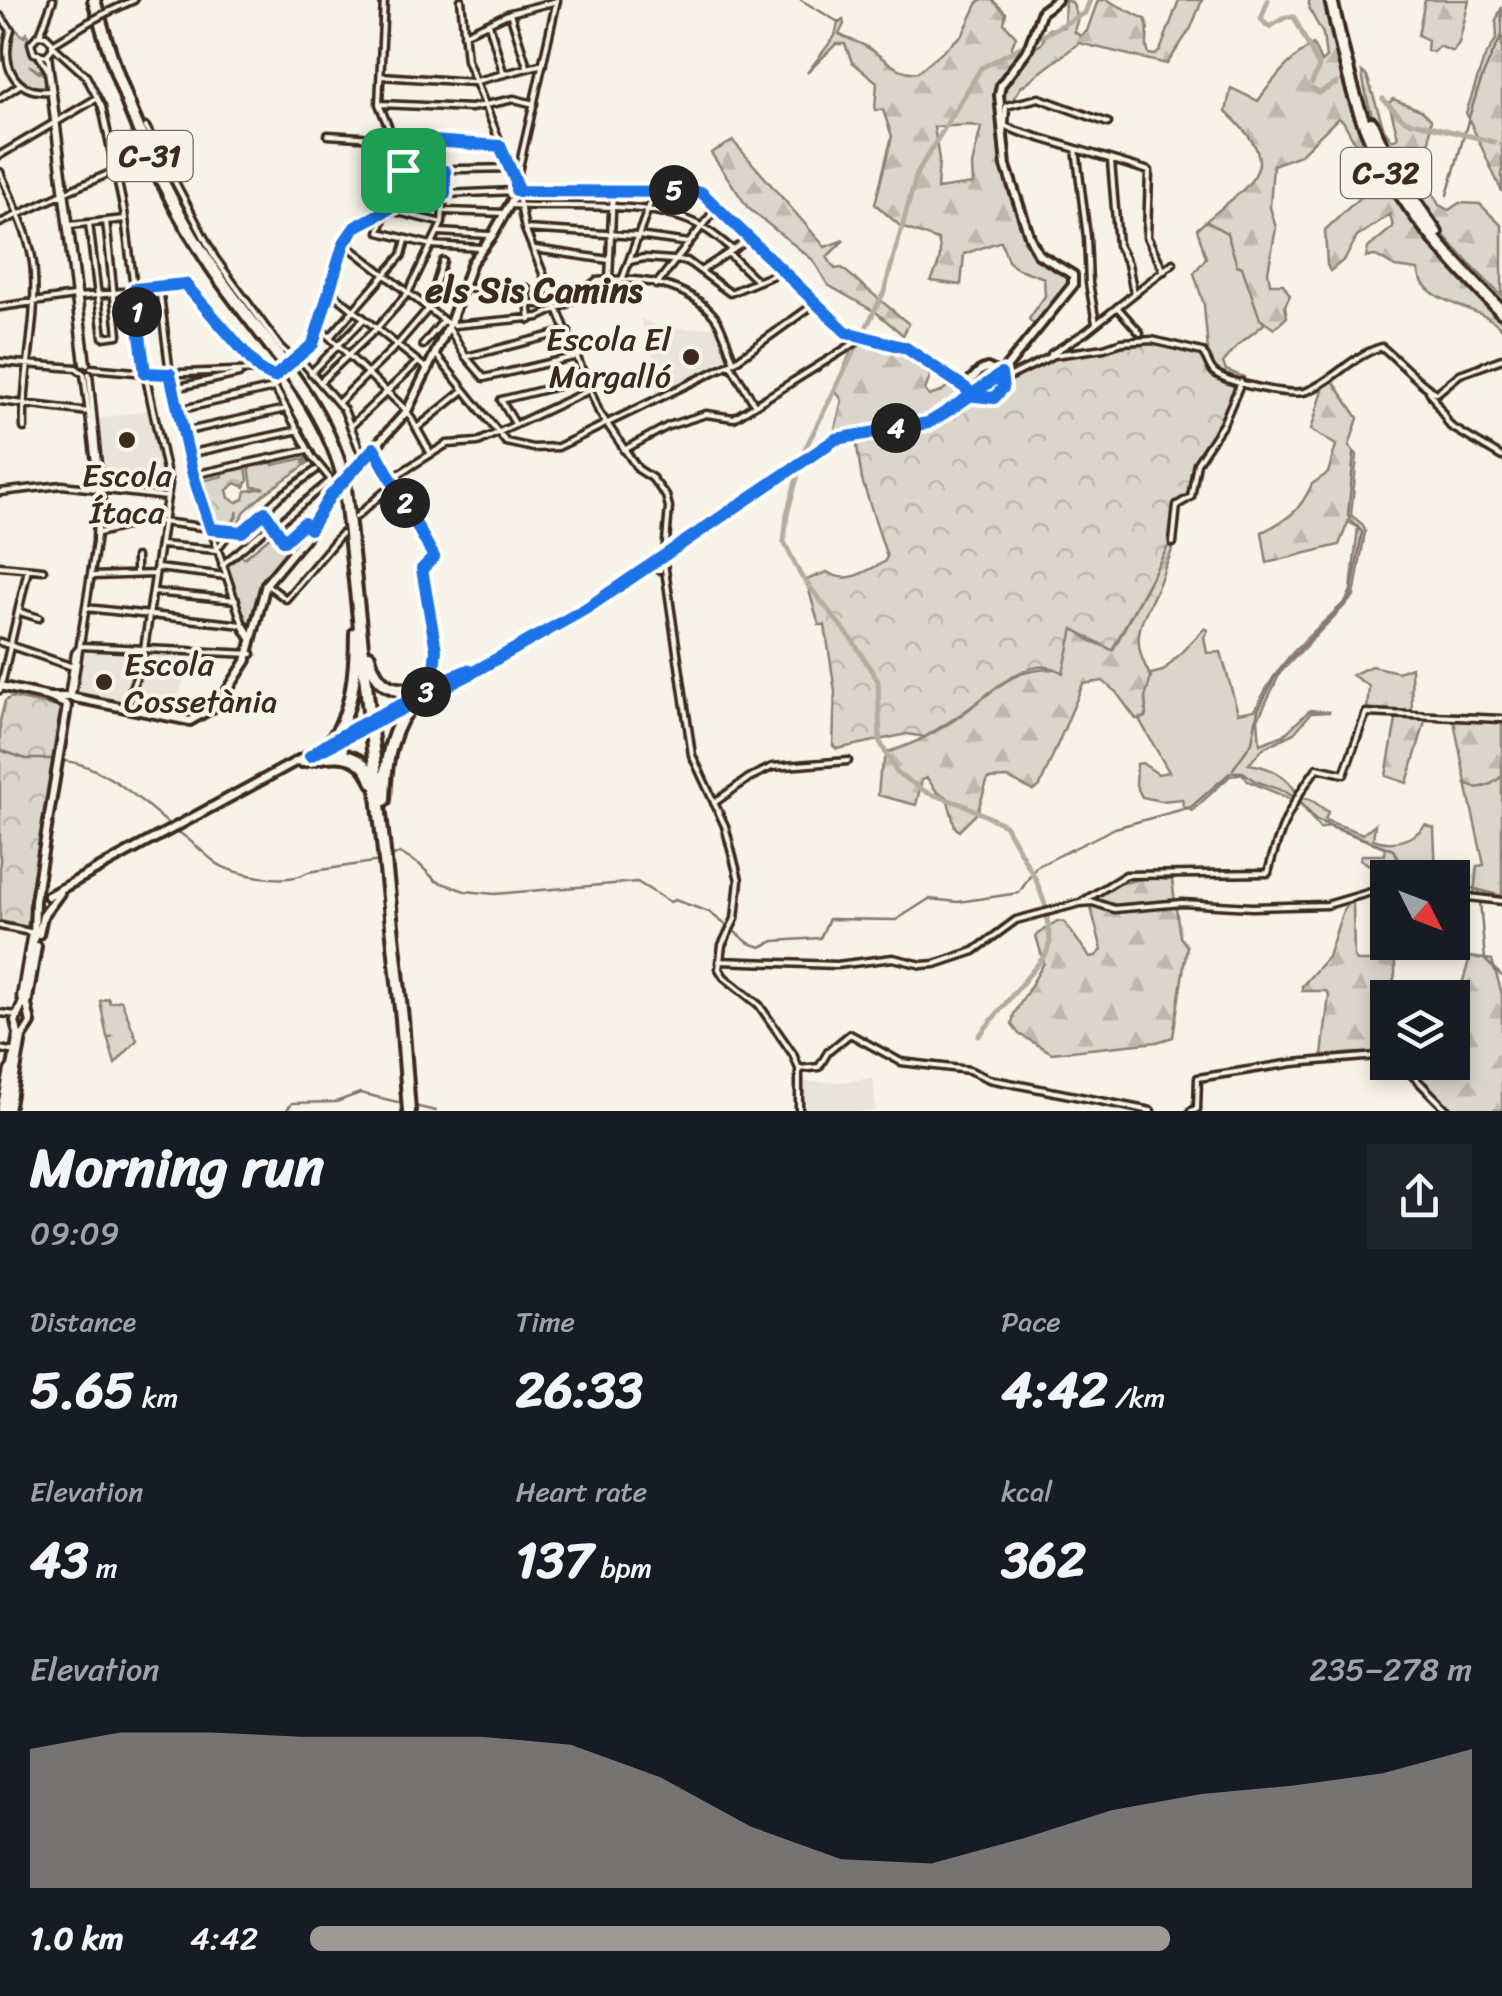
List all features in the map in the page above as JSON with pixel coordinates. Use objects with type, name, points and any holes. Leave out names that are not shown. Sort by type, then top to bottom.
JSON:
[{"type":"highway","name":"C-31","points":[[94,0],[130,109],[163,184],[209,263],[313,406],[330,438],[336,477],[345,488],[400,1001],[408,1111]]},
{"type":"highway","name":"C-32","points":[[1335,0],[1364,102],[1395,173],[1434,232],[1502,302]]},
{"type":"highway","name":"C-32","points":[[1335,0],[1356,100],[1387,174],[1429,236],[1502,312]]},
{"type":"highway","points":[[306,759],[410,702],[382,682],[373,670],[357,592]]},
{"type":"highway","points":[[357,592],[355,655],[363,728],[359,760],[369,772],[385,857]]},
{"type":"highway","points":[[398,690],[436,688]]},
{"type":"highway","points":[[363,728],[385,786],[385,857]]},
{"type":"street","points":[[52,0],[31,47],[47,66],[56,122]]},
{"type":"street","points":[[77,296],[49,54],[61,37],[132,0]]},
{"type":"street","points":[[384,0],[379,103],[399,153],[401,170],[518,168]]},
{"type":"street","points":[[462,0],[464,34],[474,80],[511,171],[525,229],[590,390],[624,450],[666,496],[668,508],[659,564],[692,755],[730,842],[739,880],[734,919],[719,961],[724,977],[759,1005],[786,1042],[798,1070],[799,1111]]},
{"type":"street","points":[[444,211],[530,190],[701,192],[846,332],[906,348],[973,394],[997,397],[1003,388],[1002,377],[1015,357],[1074,281],[1068,271],[1034,249],[1006,166],[1001,84],[1028,50],[1042,11],[1057,0]]},
{"type":"street","points":[[28,569],[0,688],[190,721],[218,705],[249,656],[266,584],[310,529],[330,496],[407,411],[449,325],[472,262],[514,196],[557,1],[510,13],[464,34]]},
{"type":"street","points":[[510,13],[527,67]]},
{"type":"street","points":[[0,16],[11,30],[3,54],[11,72],[36,91],[50,91]]},
{"type":"street","points":[[489,22],[503,72]]},
{"type":"street","points":[[44,24],[53,45],[86,76],[98,98],[125,219],[145,373],[169,484],[145,647],[124,709]]},
{"type":"street","points":[[38,35],[61,37]]},
{"type":"street","points":[[40,56],[60,54]]},
{"type":"street","points":[[381,76],[474,80],[543,64]]},
{"type":"street","points":[[0,98],[22,84]]},
{"type":"street","points":[[0,154],[98,98]]},
{"type":"street","points":[[1004,126],[1006,106],[1039,98],[1108,122]]},
{"type":"street","points":[[379,103],[471,108],[514,100],[534,104]]},
{"type":"street","points":[[1004,126],[1150,173],[1147,238],[1164,271]]},
{"type":"street","points":[[146,127],[215,258],[280,347],[311,372],[338,403],[364,459]]},
{"type":"street","points":[[328,135],[500,146]]},
{"type":"street","points":[[1076,149],[1087,237],[1088,283],[1096,323]]},
{"type":"street","points":[[424,154],[424,171]]},
{"type":"street","points":[[1111,160],[1118,244],[1128,264],[1134,293]]},
{"type":"street","points":[[0,223],[115,171]]},
{"type":"street","points":[[320,382],[408,294],[442,224],[445,171]]},
{"type":"street","points":[[0,172],[32,258],[33,302],[22,404],[24,428]]},
{"type":"street","points":[[622,281],[655,190]]},
{"type":"street","points":[[609,280],[613,191]]},
{"type":"street","points":[[3,1110],[22,1036],[32,1020],[28,1000],[40,926],[46,912],[39,884],[99,533],[100,488],[64,193]]},
{"type":"street","points":[[272,377],[313,344],[344,243],[355,227],[406,200],[445,194],[514,196],[647,212],[702,226],[758,282]]},
{"type":"street","points":[[656,285],[718,206]]},
{"type":"street","points":[[386,209],[442,224]]},
{"type":"street","points":[[386,209],[379,232],[431,246],[482,248]]},
{"type":"street","points":[[70,225],[125,219]]},
{"type":"street","points":[[88,223],[102,337],[118,335],[106,221]]},
{"type":"street","points":[[525,229],[689,243]]},
{"type":"street","points":[[439,232],[492,236]]},
{"type":"street","points":[[702,270],[751,238]]},
{"type":"street","points":[[330,337],[402,254],[406,240]]},
{"type":"street","points":[[344,243],[449,325],[466,357],[484,378],[578,356]]},
{"type":"street","points":[[535,249],[610,260]]},
{"type":"street","points":[[629,262],[644,258],[687,261],[725,292],[737,292],[784,271]]},
{"type":"street","points":[[338,403],[428,310],[443,261]]},
{"type":"street","points":[[410,702],[469,675],[659,564],[812,454],[844,436],[928,423],[1002,377],[1047,357],[1173,263]]},
{"type":"street","points":[[423,344],[449,325],[530,320],[596,281],[656,285],[683,291],[716,318],[732,363],[756,405]]},
{"type":"street","points":[[0,307],[185,284],[260,370],[272,377],[274,388],[308,450],[336,477],[222,564]]},
{"type":"street","points":[[159,287],[170,374],[193,475],[216,550],[253,640]]},
{"type":"street","points":[[462,288],[527,288],[530,320]]},
{"type":"street","points":[[330,291],[428,370]]},
{"type":"street","points":[[530,304],[557,306]]},
{"type":"street","points":[[436,354],[497,432],[512,445],[550,448],[567,444],[732,363],[816,304]]},
{"type":"street","points":[[1117,307],[1140,333]]},
{"type":"street","points":[[311,372],[364,319]]},
{"type":"street","points":[[320,327],[407,411],[431,454]]},
{"type":"street","points":[[466,357],[568,331]]},
{"type":"street","points":[[624,450],[668,426],[706,414],[734,418],[864,338]]},
{"type":"street","points":[[1047,357],[1152,340],[1202,352],[1216,373],[1241,382],[1306,392],[1358,356],[1382,347],[1408,367],[1429,391],[1450,426],[1502,457]]},
{"type":"street","points":[[964,387],[980,371],[998,369],[1015,357]]},
{"type":"street","points":[[1429,391],[1437,393],[1460,374],[1502,359]]},
{"type":"street","points":[[0,362],[170,374],[260,370]]},
{"type":"street","points":[[351,426],[418,362]]},
{"type":"street","points":[[991,368],[1002,377]]},
{"type":"street","points":[[85,369],[100,488],[94,537],[97,547]]},
{"type":"street","points":[[173,388],[240,374],[204,372]]},
{"type":"street","points":[[515,424],[500,400],[587,379]]},
{"type":"street","points":[[973,381],[973,394]]},
{"type":"street","points":[[1173,542],[1176,504],[1192,494],[1196,463],[1223,424],[1241,382]]},
{"type":"street","points":[[178,410],[274,388]]},
{"type":"street","points":[[417,428],[464,390]]},
{"type":"street","points":[[356,516],[393,480],[447,444],[478,442],[590,390]]},
{"type":"street","points":[[0,401],[89,412]]},
{"type":"street","points":[[183,432],[288,409]]},
{"type":"street","points":[[188,454],[299,430]]},
{"type":"street","points":[[374,448],[434,557],[422,569],[436,650],[433,680],[439,682],[468,670],[469,675]]},
{"type":"street","points":[[193,475],[308,450]]},
{"type":"street","points":[[154,520],[242,532],[316,470]]},
{"type":"street","points":[[0,492],[62,486],[167,496]]},
{"type":"street","points":[[265,512],[292,552]]},
{"type":"street","points":[[99,533],[164,516]]},
{"type":"street","points":[[284,541],[304,523],[310,529]]},
{"type":"street","points":[[216,550],[231,531]]},
{"type":"street","points":[[266,584],[286,599],[341,534]]},
{"type":"street","points":[[160,544],[216,550]]},
{"type":"street","points":[[136,557],[136,574]]},
{"type":"street","points":[[0,566],[43,570]]},
{"type":"street","points":[[92,576],[156,571],[226,576]]},
{"type":"street","points":[[153,592],[236,600]]},
{"type":"street","points":[[86,608],[254,627]]},
{"type":"street","points":[[18,611],[39,618]]},
{"type":"street","points":[[0,642],[73,668]]},
{"type":"street","points":[[81,646],[249,656]]},
{"type":"street","points":[[70,701],[75,653],[81,646]]},
{"type":"street","points":[[3,1110],[33,932],[44,900],[448,684]]},
{"type":"street","points":[[719,961],[837,965],[894,958],[935,964],[974,951],[1016,920],[1080,902],[1126,875],[1268,873],[1293,800],[1317,768],[1344,774],[1366,713],[1502,718]]},
{"type":"street","points":[[714,802],[772,767],[848,761]]},
{"type":"street","points":[[1080,902],[1114,909],[1182,904],[1327,905],[1370,891]]},
{"type":"street","points":[[1470,897],[1502,900]]},
{"type":"street","points":[[44,900],[40,912],[46,912]]},
{"type":"street","points":[[0,926],[33,932]]},
{"type":"street","points":[[3,1013],[28,1027]]},
{"type":"street","points":[[18,1019],[29,1015]]},
{"type":"street","points":[[798,1070],[819,1067],[828,1052],[850,1034],[901,1062],[968,1070],[989,1079],[1152,1111]]},
{"type":"street","points":[[0,1049],[14,1052]]},
{"type":"street","points":[[1192,1111],[1197,1109],[1198,1078],[1293,1063],[1370,1057]]},
{"type":"street","points":[[1417,1080],[1448,1111]]},
{"type":"shaded area","name":"Escola El Margalló","points":[[640,319],[660,327],[716,326],[730,361],[656,397],[656,363]]},
{"type":"shaded area","name":"Escola Ítaca","points":[[148,410],[164,485],[105,477],[97,419]]},
{"type":"shaded area","name":"Escola Cossetània","points":[[85,648],[137,648],[140,652],[123,698],[115,703],[81,697],[77,690]]},
{"type":"shaded area","points":[[149,650],[193,654],[172,714],[138,708],[132,701]]},
{"type":"shaded area","points":[[873,1078],[876,1111],[802,1111],[801,1082]]},
{"type":"green space","points":[[979,0],[992,0],[1006,13],[1004,23],[1016,36],[1013,52],[1024,45],[1033,49],[1041,44],[1049,29],[1064,27],[1065,0],[1072,2],[1078,18],[1074,31],[1080,36],[1087,31],[1098,0],[1107,0],[1145,19],[1147,50],[1155,55],[1179,0],[1202,0],[1191,28],[1167,64],[1079,43],[1021,87],[1003,115],[1011,182],[1038,248],[1072,270],[1077,280],[1072,294],[1040,332],[1029,319],[1045,296],[1044,278],[1016,268],[1008,261],[1001,241],[964,254],[961,285],[931,281],[939,261],[938,240],[901,227],[875,204],[892,136],[883,110],[875,110],[877,82],[852,62],[845,44],[836,44],[807,73],[843,20],[839,34],[909,72],[918,72],[963,34]],"holes":[[[934,127],[981,127],[972,165],[973,184],[937,189],[939,160]]]},
{"type":"green space","points":[[1309,0],[1325,0],[1353,101],[1396,195],[1437,252],[1502,319],[1502,329],[1481,314],[1431,291],[1418,270],[1395,267],[1376,256],[1366,257],[1368,248],[1393,227],[1390,214],[1357,237],[1345,259],[1330,271],[1325,230],[1374,184],[1368,166],[1338,118],[1300,155],[1273,165],[1270,207],[1276,228],[1268,272],[1270,284],[1283,284],[1290,295],[1285,306],[1287,317],[1274,329],[1260,319],[1227,233],[1206,221],[1250,183],[1257,171],[1255,146],[1226,112],[1231,88],[1258,101],[1282,70],[1313,44],[1321,62],[1326,58],[1323,34],[1309,9]]},
{"type":"green space","points":[[1425,0],[1469,0],[1459,43],[1453,52],[1439,46],[1433,52],[1427,50],[1428,40],[1418,35]]},
{"type":"green space","points":[[1502,7],[1502,192],[1466,113],[1484,59],[1497,38],[1496,20]]},
{"type":"green space","points":[[13,27],[24,37],[27,33],[30,53],[45,69],[38,71],[29,65],[39,73],[46,72],[45,89],[32,86],[15,72],[9,51]]},
{"type":"green space","points":[[1362,72],[1392,140],[1398,137],[1389,103],[1393,99],[1421,110],[1431,119],[1427,182],[1439,205],[1449,210],[1459,203],[1480,204],[1502,226],[1502,296],[1433,223],[1413,195],[1380,136]]},
{"type":"green space","points":[[733,141],[825,247],[844,240],[827,257],[835,269],[842,268],[909,324],[903,335],[877,313],[828,285],[813,260],[748,208],[711,153]]},
{"type":"green space","points":[[1206,221],[1227,233],[1264,324],[1223,363],[1226,370],[1244,377],[1239,385],[1213,374],[1203,358],[1208,351],[1204,305],[1194,273],[1206,258],[1197,229]]},
{"type":"green space","points":[[865,342],[903,349],[927,366],[930,377],[925,390],[929,396],[952,382],[964,389],[964,394],[948,408],[920,422],[834,434],[842,400],[834,389],[853,348]]},
{"type":"green space","points":[[1152,342],[1202,356],[1213,374],[1239,385],[1221,425],[1194,466],[1190,496],[1175,502],[1172,539],[1112,650],[1073,629],[1063,673],[1039,667],[1015,675],[925,737],[907,734],[837,749],[833,746],[835,691],[825,625],[819,625],[806,580],[827,572],[856,576],[887,557],[862,480],[856,439],[928,428],[968,401],[996,403],[1007,394],[1006,381],[1053,358]]},
{"type":"green space","points":[[1331,378],[1358,418],[1349,446],[1357,455],[1351,515],[1339,545],[1267,563],[1262,532],[1293,513],[1312,484],[1328,473],[1336,445],[1311,430],[1325,383]]},
{"type":"green space","points":[[310,457],[302,463],[312,460],[245,511],[235,529],[238,511],[230,528],[220,528],[202,481],[246,466],[245,487],[236,483],[227,490],[229,498],[237,502],[244,499],[246,491],[265,488],[252,487],[249,465],[272,460],[273,465]]},
{"type":"green space","points":[[1351,515],[1365,532],[1354,596],[1280,673],[1258,719],[1260,744],[1284,735],[1310,710],[1330,712],[1311,713],[1294,733],[1263,748],[1249,764],[1265,767],[1284,778],[1298,796],[1328,812],[1325,820],[1363,834],[1375,824],[1373,839],[1401,841],[1425,825],[1434,828],[1435,860],[1370,860],[1370,866],[1360,859],[1362,855],[1385,855],[1385,847],[1328,826],[1320,829],[1300,803],[1248,781],[1242,773],[1230,776],[1192,811],[1183,806],[1182,799],[1161,801],[1142,797],[1136,785],[1137,764],[1142,763],[1158,774],[1169,772],[1139,719],[1146,717],[1145,698],[1151,674],[1163,671],[1205,628],[1207,653],[1221,652],[1238,713],[1255,710],[1284,663],[1346,601],[1351,590],[1358,527],[1348,522]]},
{"type":"green space","points":[[276,532],[290,550],[265,582],[251,624],[246,624],[224,565],[239,553],[244,558]]},
{"type":"green space","points":[[1172,539],[1170,555],[1139,634],[1139,647],[1151,677],[1145,698],[1146,717],[1136,719],[1103,681],[1083,684],[1040,786],[1034,791],[1008,778],[988,779],[977,813],[959,831],[947,797],[937,792],[927,778],[922,780],[916,805],[878,795],[880,773],[888,752],[943,727],[1011,678],[1058,669],[1073,628],[1113,650]]},
{"type":"green space","points":[[1371,666],[1398,672],[1411,667],[1412,716],[1426,718],[1407,783],[1386,776],[1397,714],[1367,711],[1369,686],[1352,675]]},
{"type":"green space","points":[[11,697],[62,708],[27,927],[0,921],[0,721],[5,701]]},
{"type":"green space","points":[[1502,720],[1502,776],[1484,787],[1471,786],[1466,783],[1454,721]]},
{"type":"green space","points":[[1502,776],[1502,904],[1470,899],[1477,866],[1484,865],[1466,783],[1484,787]]},
{"type":"green space","points":[[1145,878],[1172,880],[1180,937],[1187,946],[1173,1037],[1052,1053],[1019,1034],[1012,1025],[1014,1014],[1044,963],[1036,936],[1057,921],[1064,922],[1090,957],[1096,956],[1102,950],[1089,900],[1115,885]]},
{"type":"green space","points":[[1349,903],[1353,905],[1357,961],[1395,960],[1394,980],[1370,980],[1370,1057],[1357,1053],[1322,1056],[1329,995],[1326,991],[1302,991],[1302,986],[1328,957],[1343,910]]},
{"type":"green space","points":[[1470,957],[1492,960],[1502,994],[1502,1111],[1443,1111],[1412,1080],[1470,1080],[1470,980],[1463,980]]},
{"type":"green space","points":[[108,998],[110,1003],[121,1000],[137,1040],[115,1064],[100,1001]]},
{"type":"waterway","points":[[801,0],[840,23]]},
{"type":"waterway","points":[[979,1036],[1046,954],[1050,942],[1046,907],[1036,880],[1005,825],[928,793],[897,773],[880,742],[878,681],[853,641],[801,576],[784,542],[787,514],[805,449],[884,292],[917,173],[981,68],[1085,13],[1090,0]]},
{"type":"waterway","points":[[1268,0],[1261,19],[1269,27],[1294,17],[1319,67],[1312,83]]},
{"type":"waterway","points":[[1502,15],[1502,21]]},
{"type":"waterway","points":[[1447,195],[1476,94],[1502,36]]},
{"type":"waterway","points":[[1312,89],[1319,93],[1337,83]]},
{"type":"waterway","points":[[1383,99],[1412,123]]},
{"type":"waterway","points":[[1417,123],[1494,142]]},
{"type":"waterway","points":[[1233,769],[1252,742],[1258,710],[1274,679],[1351,597],[1362,532],[1348,516],[1354,454]]},
{"type":"waterway","points":[[0,750],[26,759],[53,759]]},
{"type":"waterway","points":[[65,761],[108,777],[171,826]]},
{"type":"waterway","points":[[419,864],[436,881],[465,891],[495,894],[637,882],[670,902],[675,900],[709,912],[749,943],[761,947],[774,941],[820,938],[829,919],[896,920],[929,899],[958,902],[1019,893],[1036,867],[1115,828],[1191,807],[1231,772],[1243,772],[1255,781],[1284,791],[1298,799],[1316,820],[1393,850],[1399,860]]},
{"type":"waterway","points":[[177,831],[223,867],[261,877],[288,878],[380,861]]},
{"type":"waterway","points":[[387,859],[400,853],[420,865]]},
{"type":"waterway","points":[[1470,888],[1502,896]]},
{"type":"waterway","points":[[1479,890],[1485,960],[1502,976]]},
{"type":"waterway","points":[[286,1111],[292,1103],[336,1102],[360,1093],[406,1104]]},
{"type":"waterway","points":[[414,1106],[436,1111]]},
{"type":"place","name":"Escola El Margalló","points":[[691,357]]},
{"type":"place","name":"Escola Ítaca","points":[[127,440]]},
{"type":"place","name":"Escola Cossetània","points":[[104,682]]},
{"type":"district","name":"els Sis Camins","points":[[534,290]]},
{"type":"route","points":[[403,170],[392,138],[500,146],[519,191],[701,192],[846,332],[906,348],[964,387],[973,394],[975,396],[994,398],[1003,388],[1001,374],[973,394],[938,418],[928,423],[836,439],[582,610],[470,674],[458,680],[427,691],[310,756],[469,675],[468,670],[439,682],[433,680],[436,650],[422,569],[434,557],[374,448],[330,496],[310,529],[304,523],[284,541],[265,512],[242,532],[211,529],[193,475],[170,374],[145,373],[134,289],[185,284],[260,370],[274,377],[313,344],[350,232],[373,215],[406,200],[445,194],[445,171],[403,170]]}]
